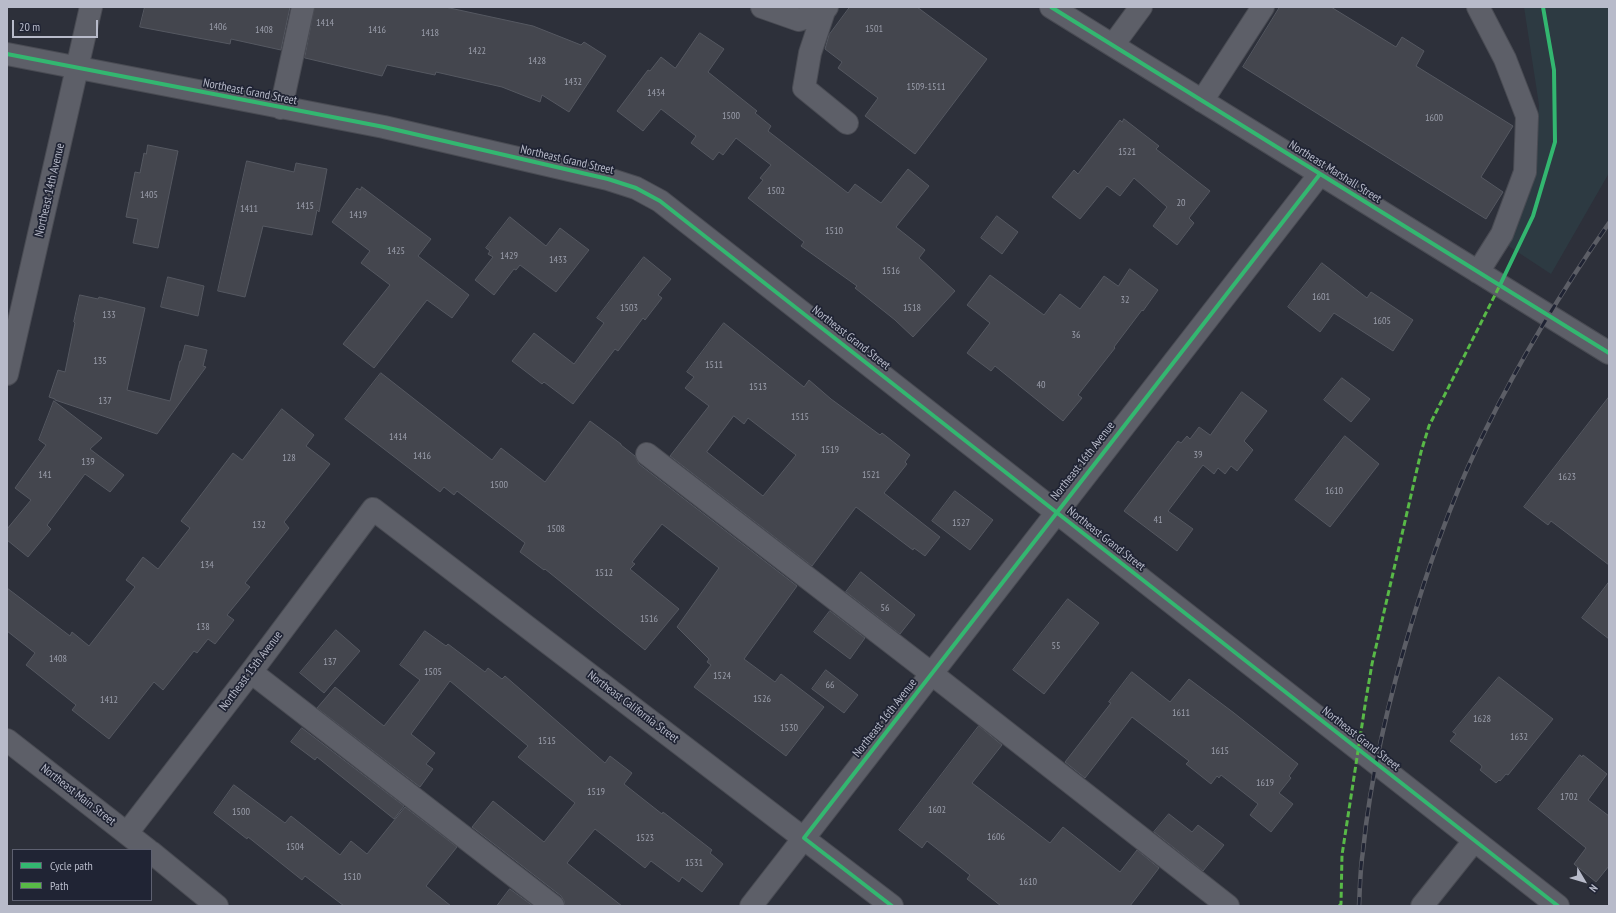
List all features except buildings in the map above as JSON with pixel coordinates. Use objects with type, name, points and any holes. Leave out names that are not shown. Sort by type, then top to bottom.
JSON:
[{"type":"street","name":"Northeast 14th Avenue","points":[[7,374],[91,7]]},
{"type":"street","points":[[282,108],[303,7]]},
{"type":"street","points":[[762,7],[799,20],[825,9]]},
{"type":"street","name":"Northeast Marshall Street","points":[[1051,7],[1609,353]]},
{"type":"street","points":[[1113,45],[1141,7]]},
{"type":"street","points":[[1202,101],[1263,7]]},
{"type":"street","points":[[1478,7],[1505,59],[1528,116],[1525,172],[1502,234],[1478,272]]},
{"type":"street","points":[[825,9],[810,53],[804,88],[846,123]]},
{"type":"street","name":"Northeast Grand Street","points":[[7,54],[384,128],[608,179],[636,188],[660,201],[1558,906]]},
{"type":"street","name":"Northeast 16th Avenue","points":[[751,906],[1320,174]]},
{"type":"street","points":[[647,454],[932,674],[1228,906]]},
{"type":"street","name":"Northeast 15th Avenue","points":[[127,833],[251,672],[373,509]]},
{"type":"street","name":"Northeast California Street","points":[[373,509],[892,906]]},
{"type":"street","points":[[251,672],[553,906]]},
{"type":"street","name":"Northeast Main Street","points":[[7,740],[147,849]]},
{"type":"street","points":[[1422,906],[1474,840]]},
{"type":"street","points":[[152,853],[217,906]]},
{"type":"shaded area","points":[[1524,7],[1609,7],[1609,173],[1551,274],[1507,245],[1533,185],[1539,105]]},
{"type":"railway","points":[[1359,906],[1361,865],[1371,790],[1383,730],[1406,641],[1438,542],[1455,496],[1499,402],[1559,298],[1609,223]]},
{"type":"marked path","points":[[1339,906],[1341,904],[1342,855],[1372,664],[1421,452],[1429,426],[1500,285]]},
{"type":"cycle path","points":[[1051,7],[1609,353]]},
{"type":"cycle path","points":[[1500,285],[1533,216],[1555,142],[1554,70],[1543,7]]},
{"type":"cycle path","points":[[7,54],[384,127],[608,179],[636,188],[660,201],[1558,906]]},
{"type":"cycle path","points":[[892,906],[804,838],[1320,174]]}]
